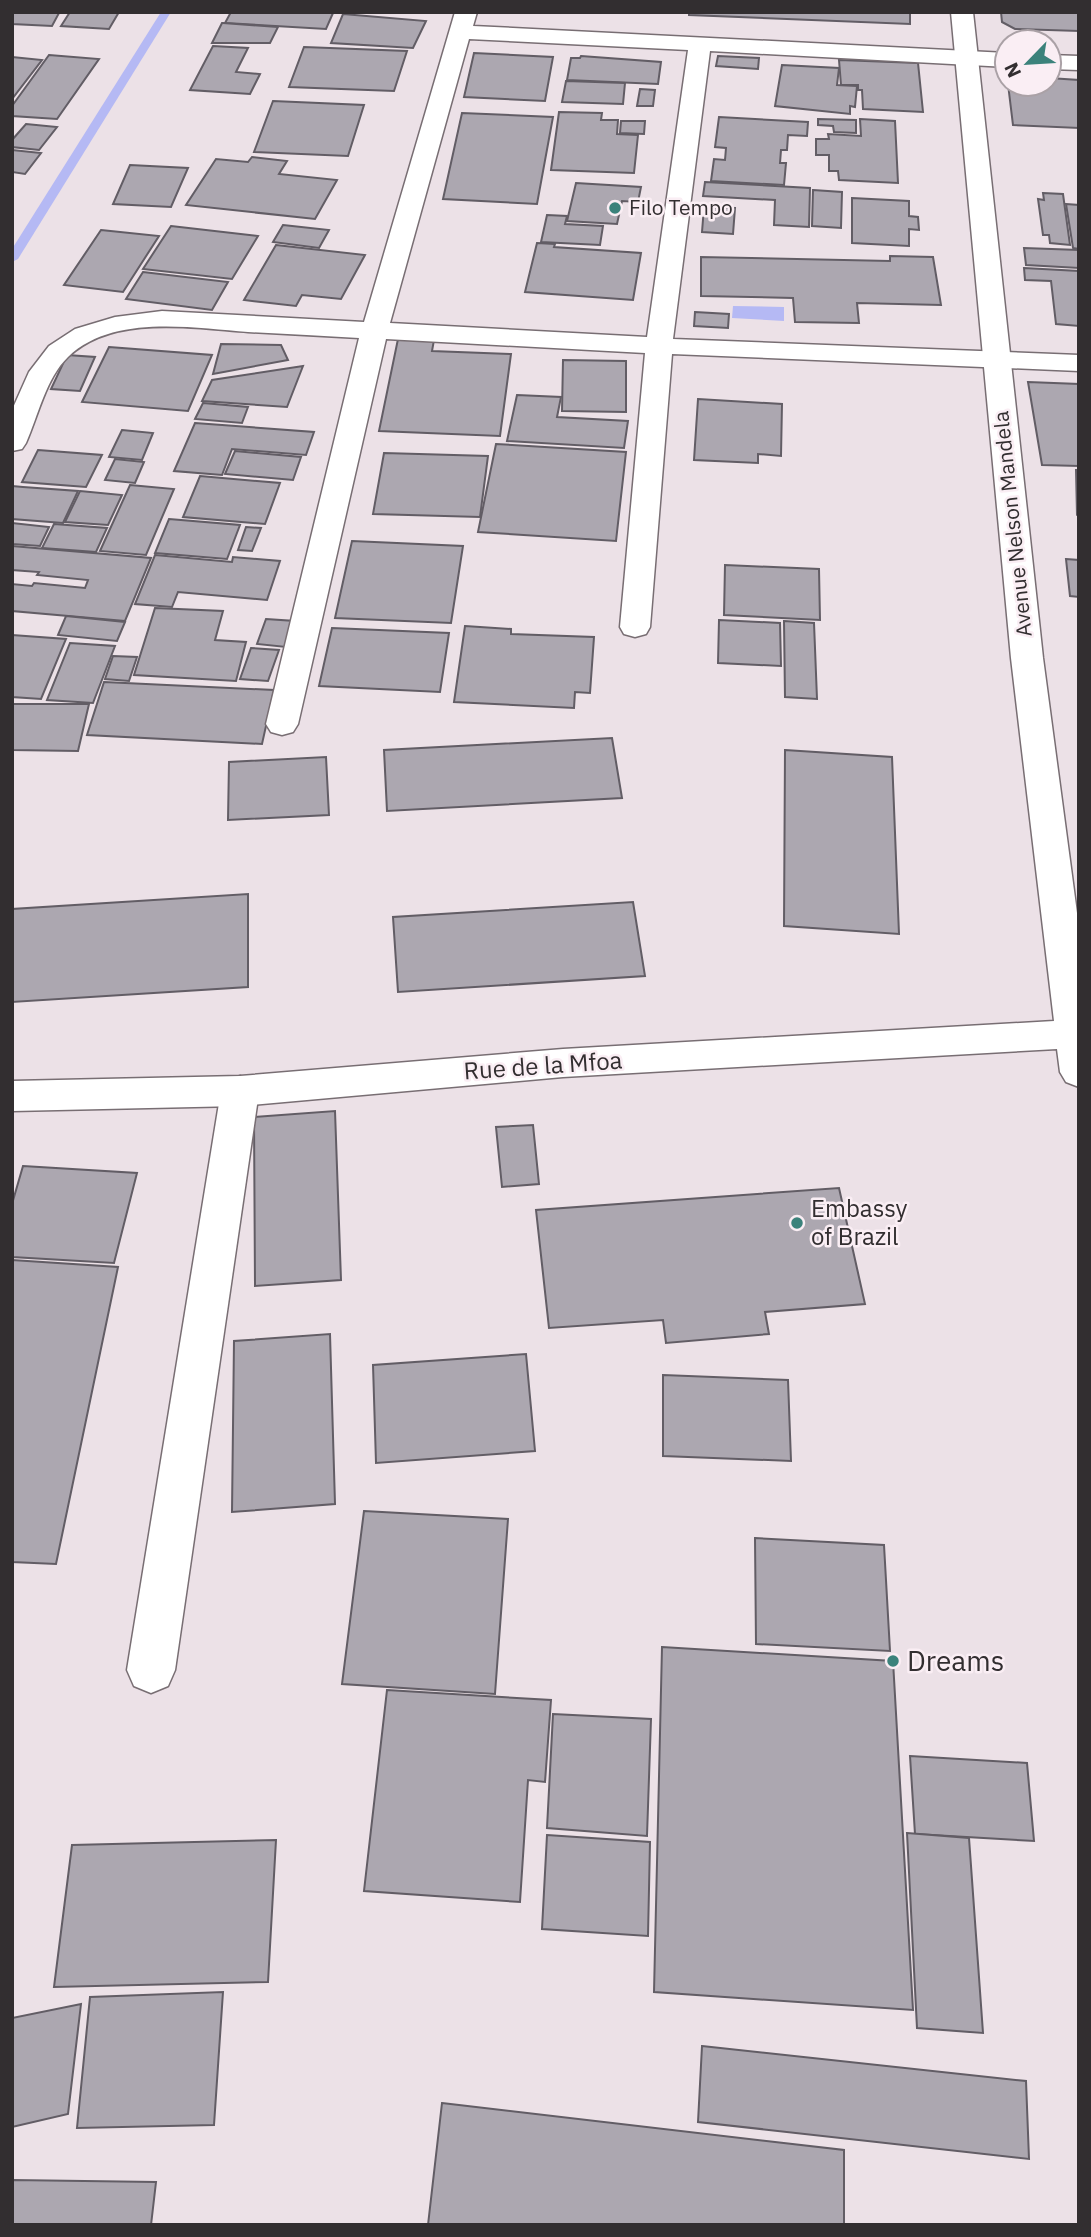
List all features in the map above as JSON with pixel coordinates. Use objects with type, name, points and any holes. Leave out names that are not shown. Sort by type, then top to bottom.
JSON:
[{"type":"street","name":"Avenue Nelson Mandela","points":[[962,12],[1027,658],[1077,1034],[1079,1072]]},
{"type":"street","points":[[282,724],[374,332],[464,22],[699,44],[993,60]]},
{"type":"street","points":[[635,627],[659,346],[699,44]]},
{"type":"street","points":[[12,443],[48,363],[65,345],[90,332],[127,322],[162,319],[659,346],[1079,363]]},
{"type":"street","name":"Rue de la Mfoa","points":[[12,1096],[240,1091],[563,1063],[1077,1034]]},
{"type":"street","points":[[151,1670],[240,1091]]},
{"type":"water","points":[[733,306],[784,307],[784,321],[732,318]]},
{"type":"building","points":[[12,12],[59,13],[52,26],[12,24]]},
{"type":"building","points":[[70,12],[119,12],[109,29],[61,26]]},
{"type":"building","points":[[231,12],[333,13],[326,29],[225,23]]},
{"type":"building","points":[[689,12],[910,12],[910,24],[689,15]]},
{"type":"building","points":[[1001,12],[1079,12],[1079,31],[1063,30],[1063,28],[1013,28],[1002,22]]},
{"type":"building","points":[[343,14],[426,21],[413,48],[331,43]]},
{"type":"building","points":[[222,23],[278,27],[270,43],[212,43]]},
{"type":"building","points":[[213,46],[248,48],[236,72],[260,74],[250,94],[190,90]]},
{"type":"building","points":[[304,47],[407,51],[394,91],[289,87]]},
{"type":"building","points":[[474,53],[553,57],[545,101],[464,97]]},
{"type":"building","points":[[49,55],[99,59],[57,119],[12,116],[12,106]]},
{"type":"building","points":[[581,56],[661,62],[658,84],[567,80],[571,58]]},
{"type":"building","points":[[718,56],[759,58],[758,69],[716,66]]},
{"type":"building","points":[[12,57],[42,60],[12,99]]},
{"type":"building","points":[[839,60],[918,63],[923,112],[863,109],[862,90],[858,90],[858,85],[841,85]]},
{"type":"building","points":[[782,65],[839,68],[837,85],[857,86],[855,107],[850,106],[850,114],[775,106]]},
{"type":"building","points":[[1063,79],[1079,80],[1079,128],[1013,125],[1010,98],[1063,98]]},
{"type":"building","points":[[566,81],[625,83],[623,104],[562,102]]},
{"type":"building","points":[[640,89],[655,90],[653,106],[637,106]]},
{"type":"building","points":[[273,101],[364,105],[348,156],[254,152]]},
{"type":"building","points":[[559,112],[602,113],[601,120],[618,120],[617,134],[638,135],[634,173],[551,170]]},
{"type":"building","points":[[462,113],[553,117],[537,204],[443,199]]},
{"type":"building","points":[[719,117],[808,122],[807,136],[788,135],[787,150],[781,150],[780,163],[786,163],[784,185],[711,181],[714,159],[725,160],[726,148],[715,147]]},
{"type":"building","points":[[818,119],[856,120],[856,133],[834,132],[833,126],[818,125]]},
{"type":"building","points":[[860,119],[895,121],[898,183],[839,180],[838,171],[829,171],[829,155],[816,155],[816,139],[829,139],[828,134],[861,136]]},
{"type":"building","points":[[621,121],[645,121],[644,134],[620,133]]},
{"type":"building","points":[[26,124],[57,127],[39,150],[12,147],[12,140]]},
{"type":"building","points":[[12,150],[41,153],[25,174],[12,172]]},
{"type":"building","points":[[252,157],[287,161],[279,174],[337,180],[315,219],[186,205],[216,159],[248,162]]},
{"type":"building","points":[[130,165],[188,168],[171,207],[113,204]]},
{"type":"building","points":[[705,182],[810,188],[809,227],[774,225],[775,200],[703,196]]},
{"type":"building","points":[[576,183],[641,187],[638,202],[622,201],[617,224],[567,221]]},
{"type":"building","points":[[813,190],[842,192],[841,228],[812,226]]},
{"type":"building","points":[[1043,193],[1063,194],[1070,245],[1050,243],[1049,235],[1043,235],[1038,199],[1044,200]]},
{"type":"building","points":[[852,198],[909,201],[909,216],[918,217],[919,230],[909,229],[909,246],[852,243]]},
{"type":"building","points":[[1066,204],[1079,205],[1079,249],[1073,248]]},
{"type":"building","points":[[704,207],[735,208],[733,234],[702,232]]},
{"type":"building","points":[[547,215],[567,216],[565,224],[603,226],[600,245],[541,242]]},
{"type":"building","points":[[283,225],[329,230],[319,248],[273,242]]},
{"type":"building","points":[[171,226],[258,236],[232,279],[143,269]]},
{"type":"building","points":[[101,230],[159,236],[123,292],[64,285]]},
{"type":"building","points":[[537,243],[555,244],[554,247],[641,253],[633,300],[525,292]]},
{"type":"building","points":[[276,245],[365,255],[341,299],[302,295],[296,306],[244,300]]},
{"type":"building","points":[[1024,248],[1079,250],[1079,268],[1026,265]]},
{"type":"building","points":[[890,256],[933,257],[941,305],[857,303],[859,323],[795,322],[793,298],[701,296],[701,257],[890,261]]},
{"type":"building","points":[[1024,268],[1079,271],[1079,326],[1056,324],[1051,281],[1025,280]]},
{"type":"building","points":[[143,272],[228,282],[212,310],[126,299]]},
{"type":"building","points":[[695,312],[729,314],[728,328],[694,326]]},
{"type":"building","points":[[398,339],[434,340],[432,351],[511,354],[500,436],[379,431]]},
{"type":"building","points":[[221,344],[281,345],[288,360],[213,374]]},
{"type":"building","points":[[109,347],[212,355],[188,411],[82,402]]},
{"type":"building","points":[[67,355],[95,357],[80,391],[51,389]]},
{"type":"building","points":[[563,360],[626,361],[626,412],[562,411]]},
{"type":"building","points":[[303,366],[287,407],[202,401],[212,380]]},
{"type":"building","points":[[1028,382],[1079,384],[1079,466],[1042,465]]},
{"type":"building","points":[[517,395],[561,397],[557,417],[628,421],[624,448],[507,441]]},
{"type":"building","points":[[698,399],[782,404],[781,456],[758,454],[758,463],[694,460]]},
{"type":"building","points":[[203,403],[248,407],[242,423],[195,419]]},
{"type":"building","points":[[195,423],[314,432],[306,455],[232,449],[222,475],[174,471]]},
{"type":"building","points":[[122,430],[153,433],[142,460],[109,457]]},
{"type":"building","points":[[496,444],[626,452],[616,541],[478,532]]},
{"type":"building","points":[[38,450],[102,455],[86,487],[22,482]]},
{"type":"building","points":[[235,451],[301,457],[293,480],[225,474]]},
{"type":"building","points":[[384,453],[488,456],[480,517],[373,514]]},
{"type":"building","points":[[115,459],[144,462],[135,483],[105,480]]},
{"type":"building","points":[[1076,470],[1079,470],[1079,516],[1077,515]]},
{"type":"building","points":[[200,476],[280,483],[265,524],[183,517]]},
{"type":"building","points":[[130,485],[174,489],[146,555],[100,551]]},
{"type":"building","points":[[12,486],[78,491],[63,523],[12,519]]},
{"type":"building","points":[[80,491],[122,495],[108,525],[65,522]]},
{"type":"building","points":[[169,519],[240,525],[227,559],[155,553]]},
{"type":"building","points":[[12,523],[49,527],[40,546],[12,544]]},
{"type":"building","points":[[54,524],[107,528],[96,552],[42,548]]},
{"type":"building","points":[[246,527],[261,528],[252,551],[238,550]]},
{"type":"building","points":[[352,541],[463,546],[451,623],[335,618]]},
{"type":"building","points":[[12,546],[151,558],[125,621],[12,611],[12,584],[32,586],[34,583],[85,588],[88,580],[12,570]]},
{"type":"building","points":[[155,555],[232,562],[233,557],[280,561],[267,600],[178,592],[172,607],[135,604]]},
{"type":"building","points":[[1066,559],[1079,560],[1079,597],[1070,596]]},
{"type":"building","points":[[725,565],[819,569],[820,620],[724,615]]},
{"type":"building","points":[[155,608],[223,611],[215,640],[246,642],[236,681],[134,675]]},
{"type":"building","points":[[66,616],[125,622],[117,641],[58,635]]},
{"type":"building","points":[[266,619],[295,621],[286,647],[257,644]]},
{"type":"building","points":[[719,620],[780,623],[781,666],[718,663]]},
{"type":"building","points":[[784,621],[814,623],[817,699],[785,697]]},
{"type":"building","points":[[465,626],[511,629],[511,634],[594,637],[590,693],[575,692],[574,708],[454,702]]},
{"type":"building","points":[[332,628],[449,633],[440,692],[319,686]]},
{"type":"building","points":[[12,635],[66,639],[41,699],[12,697]]},
{"type":"building","points":[[70,643],[115,646],[93,703],[47,700]]},
{"type":"building","points":[[251,648],[279,650],[268,681],[240,679]]},
{"type":"building","points":[[113,656],[137,657],[129,681],[105,679]]},
{"type":"building","points":[[104,682],[274,690],[262,744],[87,735]]},
{"type":"building","points":[[12,704],[89,704],[78,751],[12,750]]},
{"type":"building","points":[[612,738],[622,798],[387,811],[384,750]]},
{"type":"building","points":[[785,750],[892,757],[899,934],[784,926]]},
{"type":"building","points":[[326,757],[329,815],[228,820],[229,762]]},
{"type":"building","points":[[248,894],[248,987],[12,1002],[12,909]]},
{"type":"building","points":[[633,902],[645,976],[398,992],[393,917]]},
{"type":"building","points":[[335,1111],[341,1280],[255,1286],[254,1117]]},
{"type":"building","points":[[533,1125],[539,1184],[502,1187],[496,1127]]},
{"type":"building","points":[[23,1166],[137,1173],[114,1263],[12,1257],[12,1204]]},
{"type":"building","points":[[839,1188],[865,1304],[765,1312],[769,1334],[666,1343],[663,1320],[549,1328],[536,1210]]},
{"type":"building","points":[[12,1260],[118,1267],[56,1564],[12,1562]]},
{"type":"building","points":[[330,1334],[335,1504],[232,1512],[234,1341]]},
{"type":"building","points":[[526,1354],[535,1451],[376,1463],[373,1365]]},
{"type":"building","points":[[663,1375],[788,1380],[791,1461],[663,1456]]},
{"type":"building","points":[[364,1511],[508,1519],[495,1694],[342,1684]]},
{"type":"building","points":[[755,1538],[884,1545],[890,1651],[756,1644]]},
{"type":"building","points":[[662,1647],[893,1661],[913,2010],[654,1992]]},
{"type":"building","points":[[387,1690],[551,1700],[545,1782],[528,1780],[520,1902],[364,1891]]},
{"type":"building","points":[[553,1714],[651,1719],[647,1836],[547,1828]]},
{"type":"building","points":[[910,1756],[1027,1763],[1034,1841],[915,1834]]},
{"type":"building","points":[[907,1833],[969,1838],[983,2033],[917,2028]]},
{"type":"building","points":[[547,1835],[650,1842],[648,1936],[542,1929]]},
{"type":"building","points":[[276,1840],[268,1982],[54,1987],[72,1845]]},
{"type":"building","points":[[223,1992],[214,2125],[77,2128],[90,1997]]},
{"type":"building","points":[[81,2004],[68,2114],[12,2127],[12,2018]]},
{"type":"building","points":[[702,2046],[1026,2081],[1029,2159],[698,2122]]},
{"type":"building","points":[[442,2103],[844,2150],[844,2225],[428,2225]]},
{"type":"building","points":[[12,2180],[156,2182],[151,2225],[12,2225]]},
{"type":"waterway","points":[[12,259],[166,12]]},
{"type":"place","name":"Filo Tempo","points":[[615,208]]},
{"type":"place","name":"Embassy of Brazil","points":[[797,1223]]},
{"type":"place","name":"Dreams","points":[[893,1661]]}]
